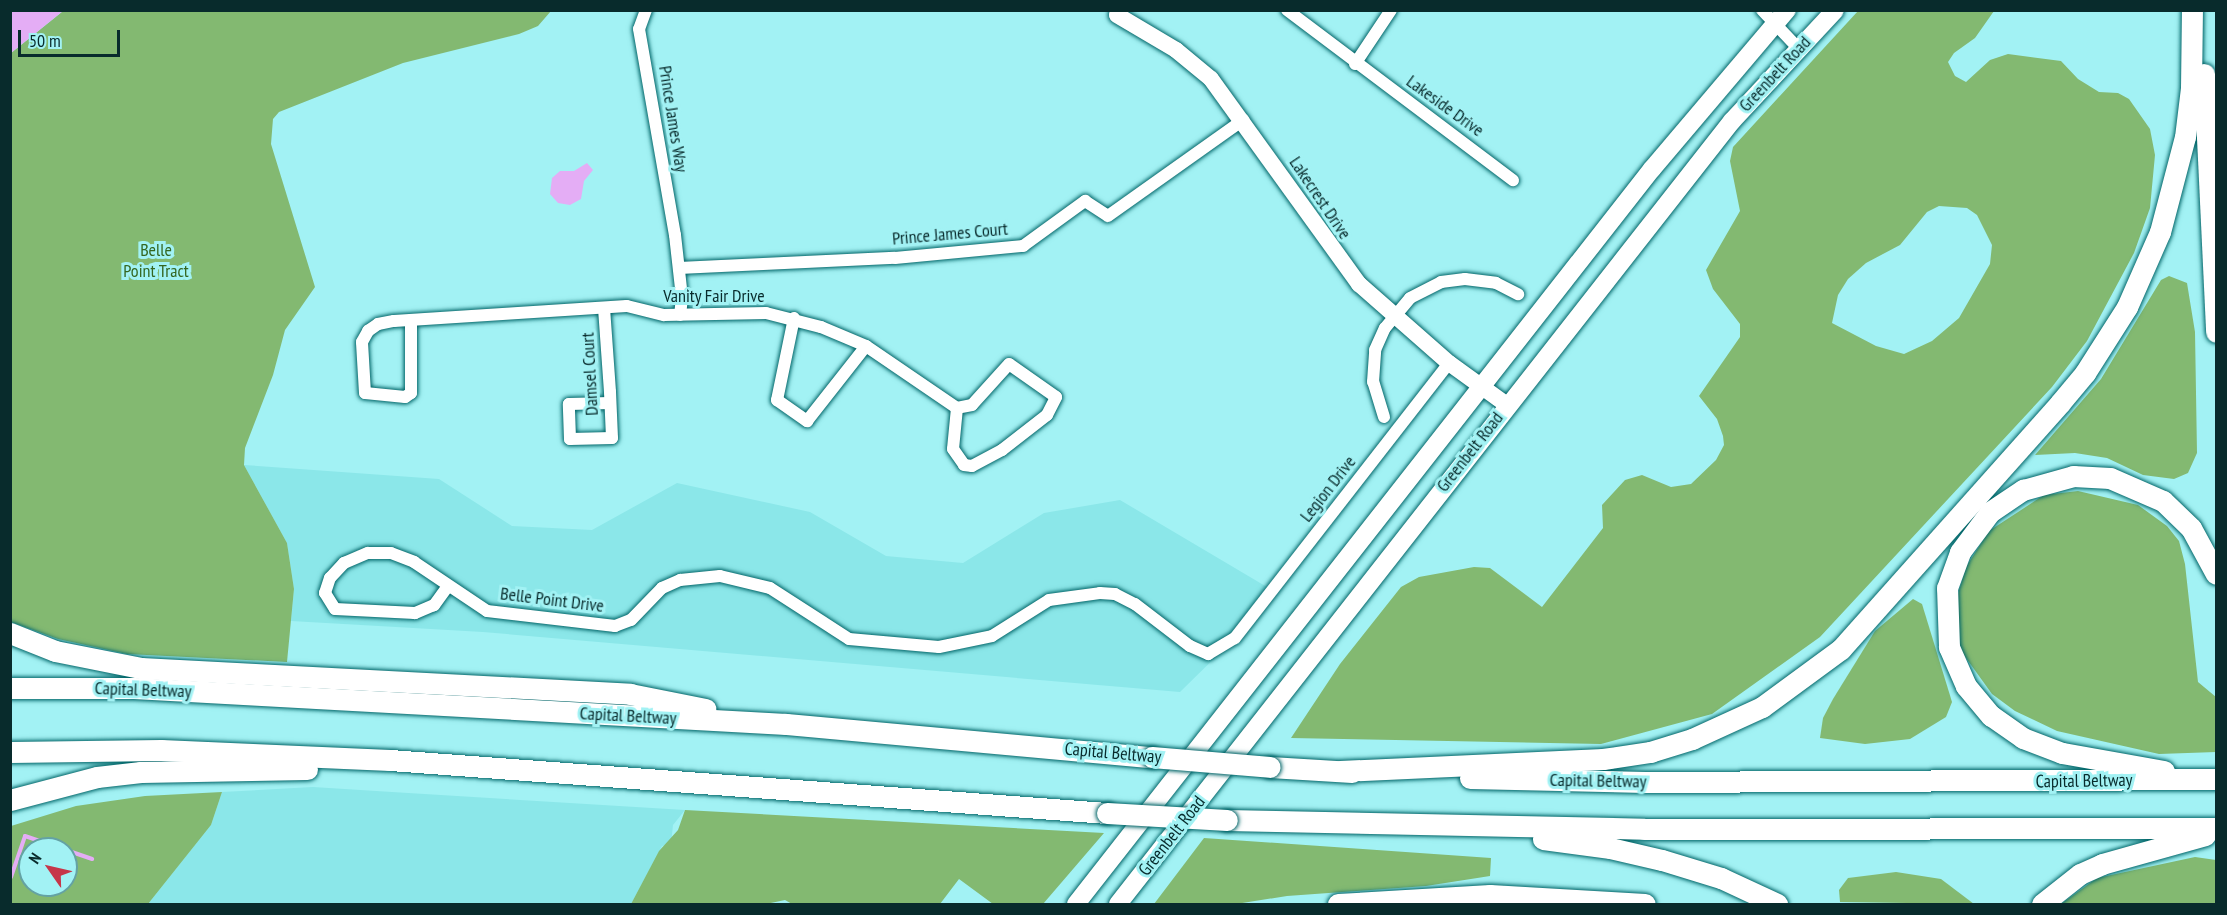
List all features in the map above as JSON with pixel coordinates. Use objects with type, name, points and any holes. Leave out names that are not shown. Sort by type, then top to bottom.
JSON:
[{"type":"highway","points":[[1340,771],[1603,759],[1650,752],[1692,739],[1762,707],[1841,649],[2079,380],[2127,307],[2160,232],[2181,158],[2191,88],[2192,10]]},
{"type":"highway","points":[[2204,10],[2208,194],[2217,332]]},
{"type":"highway","points":[[2216,779],[2062,753],[2023,738],[1991,716],[1966,686],[1949,647],[1945,606],[1960,552],[1990,512],[2023,490],[2073,476],[2110,478],[2163,501],[2191,528],[2217,574]]},
{"type":"highway","points":[[10,633],[55,651],[141,668],[630,694],[786,724]]},
{"type":"highway","name":"Capital Beltway","points":[[10,688],[134,688],[786,724],[1152,757],[1340,771],[1645,782],[2216,779]]},
{"type":"highway","points":[[10,752],[172,751],[538,769],[1107,813],[1227,820],[1441,827],[2217,830]]},
{"type":"highway","points":[[10,800],[97,777],[141,772],[538,769]]},
{"type":"highway","points":[[1441,827],[1638,854],[1721,878],[1777,904]]},
{"type":"highway","points":[[2042,904],[2080,874],[2102,864],[2217,830]]},
{"type":"highway","points":[[1338,904],[1490,895],[1645,904]]},
{"type":"main road","name":"Greenbelt Road","points":[[1118,904],[1507,405],[1732,121],[1835,10]]},
{"type":"main road","name":"Greenbelt Road","points":[[1076,904],[1480,386],[1775,15]]},
{"type":"street","name":"Prince James Way","points":[[646,10],[639,30],[679,268]]},
{"type":"street","name":"Lakeside Drive","points":[[1287,10],[1355,64],[1513,180]]},
{"type":"street","points":[[1355,64],[1391,10]]},
{"type":"street","name":"Lakecrest Drive","points":[[1115,12],[1197,66],[1243,120],[1337,257],[1393,317],[1449,363],[1507,405]]},
{"type":"street","points":[[1775,15],[1798,48]]},
{"type":"street","name":"Prince James Court","points":[[679,268],[895,258],[1023,246],[1085,201],[1108,216],[1243,120]]},
{"type":"street","points":[[679,268],[680,315]]},
{"type":"street","points":[[1384,417],[1375,393],[1373,366],[1379,338],[1393,317],[1417,294],[1442,282],[1482,280],[1518,294]]},
{"type":"street","name":"Vanity Fair Drive","points":[[411,320],[411,393],[405,397],[365,393],[362,388],[364,336],[378,324],[411,320],[627,306],[656,314],[751,311],[794,318],[866,346],[957,408]]},
{"type":"street","name":"Damsel Court","points":[[604,308],[610,403],[612,438],[570,439],[569,404],[610,403]]},
{"type":"street","points":[[794,318],[777,400],[807,421],[866,346]]},
{"type":"street","name":"Legion Drive","points":[[1235,638],[1449,363]]},
{"type":"street","points":[[1009,364],[1056,398],[1047,415],[1002,450],[972,466],[960,462],[953,448],[957,408],[972,405],[1009,364]]},
{"type":"street","name":"Belle Point Drive","points":[[448,586],[434,605],[415,613],[335,609],[325,592],[330,578],[344,563],[380,552],[403,556],[448,586],[473,603],[503,615],[615,626],[631,620],[662,588],[699,576],[720,576],[770,588],[849,639],[939,647],[992,636],[1049,600],[1080,593],[1115,594],[1135,604],[1200,653],[1216,652],[1235,638]]},
{"type":"shaded area","points":[[11,10],[63,10],[63,11],[11,53]]},
{"type":"shaded area","points":[[587,163],[593,170],[584,181],[581,199],[570,205],[558,203],[550,194],[552,178],[560,171],[574,171]]},
{"type":"shaded area","points":[[244,465],[439,479],[512,526],[592,530],[677,483],[810,512],[886,556],[963,563],[1044,513],[1120,500],[1272,590],[1235,638],[1180,692],[483,632],[291,621],[294,589],[287,543]]},
{"type":"shaded area","points":[[313,787],[685,810],[673,825],[671,844],[662,846],[631,904],[148,904],[211,825],[222,792]]},
{"type":"green space","name":"Belle Point Tract","points":[[63,11],[551,11],[538,26],[519,34],[403,63],[279,112],[273,119],[271,144],[315,287],[285,330],[273,375],[245,448],[244,465],[287,543],[294,589],[287,662],[127,654],[58,639],[11,622],[11,53]]},
{"type":"green space","points":[[1858,11],[1994,11],[1975,38],[1954,53],[1948,62],[1955,76],[1966,82],[1990,60],[2008,54],[2061,61],[2078,79],[2099,92],[2118,93],[2129,99],[2150,129],[2155,155],[2150,208],[2134,253],[2087,341],[2052,387],[1820,637],[1712,714],[1601,744],[1291,738],[1340,664],[1401,587],[1419,577],[1474,567],[1490,568],[1542,607],[1603,528],[1602,505],[1625,480],[1642,475],[1671,487],[1691,484],[1716,460],[1724,445],[1723,436],[1717,419],[1699,396],[1740,337],[1740,324],[1713,289],[1706,270],[1740,211],[1730,161],[1733,147]],"holes":[[[1939,206],[1967,208],[1977,215],[1992,245],[1990,264],[1959,318],[1932,341],[1904,354],[1876,346],[1832,323],[1838,295],[1848,279],[1866,263],[1900,245],[1927,212]]]},
{"type":"green space","points":[[2169,276],[2187,283],[2195,332],[2197,453],[2188,473],[2174,479],[2143,475],[2107,458],[2075,453],[2035,455],[2101,379],[2161,280]]},
{"type":"green space","points":[[2078,491],[2138,505],[2167,526],[2179,541],[2185,564],[2198,682],[2216,697],[2216,752],[2159,754],[2057,731],[2015,711],[1992,694],[1961,651],[1956,620],[1958,594],[1966,567],[1989,531],[2044,495]]},
{"type":"green space","points":[[1913,599],[1922,604],[1952,702],[1946,717],[1910,739],[1865,744],[1820,738],[1823,718],[1875,631]]},
{"type":"green space","points":[[222,792],[211,825],[148,904],[11,904],[11,826],[76,806],[145,796]]},
{"type":"green space","points":[[685,810],[1104,833],[1043,904],[993,904],[959,879],[940,904],[792,904],[785,900],[766,904],[631,904],[659,851],[678,830]]},
{"type":"green space","points":[[1204,838],[1491,858],[1490,876],[1426,886],[1287,896],[1236,904],[1154,904]]},
{"type":"green space","points":[[2195,857],[2216,860],[2216,904],[2061,904],[2097,878]]},
{"type":"green space","points":[[1896,872],[1941,879],[1974,904],[1840,902],[1839,890],[1848,878]]},
{"type":"waterway","points":[[11,877],[25,836],[92,859]]}]
